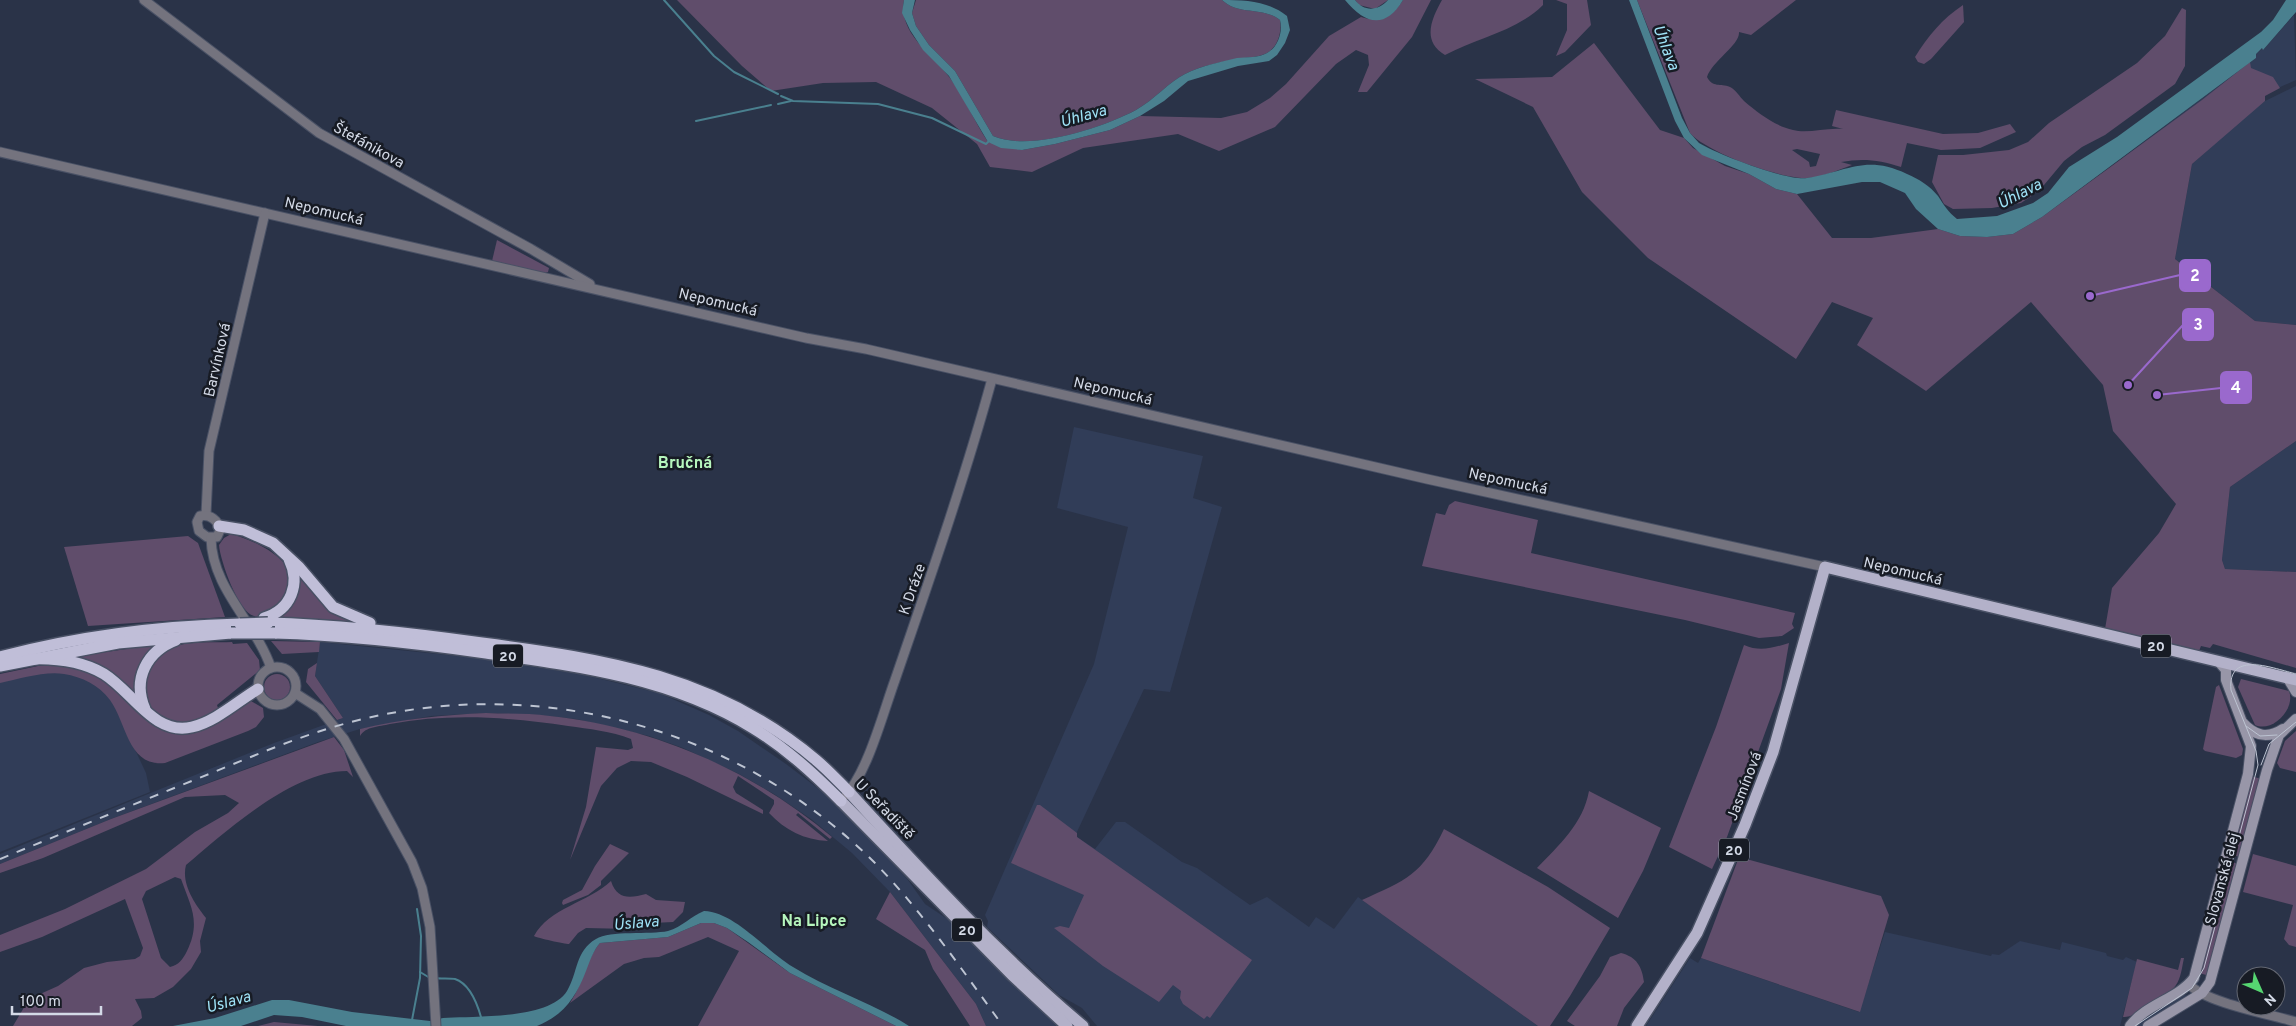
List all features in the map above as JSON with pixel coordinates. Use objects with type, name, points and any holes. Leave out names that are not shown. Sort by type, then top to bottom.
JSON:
[{"type":"highway","points":[[219,526],[256,534],[285,554],[333,607],[359,620],[390,630]]},
{"type":"highway","points":[[266,621],[282,609],[293,592],[294,572],[285,554]]},
{"type":"highway","name":"20","points":[[0,666],[118,643],[193,635],[228,629],[240,624],[266,621],[390,630],[570,655],[628,671]]},
{"type":"highway","name":"20","points":[[0,657],[115,634],[228,629],[389,640],[568,665],[628,671]]},
{"type":"highway","points":[[147,712],[140,691],[144,666],[151,656],[164,646],[193,635]]},
{"type":"highway","points":[[30,659],[69,661],[97,670],[118,684],[147,712],[168,726],[191,728],[207,722],[258,689]]},
{"type":"highway","name":"U Seřadiště","points":[[628,671],[694,687],[755,718],[786,737],[817,761],[849,792]]},
{"type":"highway","name":"U Seřadiště","points":[[628,671],[691,697],[754,728],[796,759],[840,801]]},
{"type":"main road","name":"Nepomucká","points":[[1825,567],[2219,662]]},
{"type":"main road","name":"Jasmínová","points":[[1637,1026],[1696,933],[1749,816],[1773,752],[1825,567]]},
{"type":"main road","name":"20","points":[[2219,662],[2236,665],[2293,684]]},
{"type":"main road","name":"Slovanská alej","points":[[2189,984],[2198,966],[2248,774],[2251,749],[2225,668],[2219,662]]},
{"type":"main road","points":[[2226,676],[2229,670],[2236,665]]},
{"type":"main road","points":[[2240,718],[2251,730],[2263,735],[2273,734],[2292,721]]},
{"type":"main road","name":"Slovanská alej","points":[[2202,993],[2208,986],[2213,972],[2267,770],[2277,740],[2292,721]]},
{"type":"main road","name":"U Seřadiště","points":[[849,792],[977,927],[1054,1002],[1083,1026]]},
{"type":"main road","name":"U Seřadiště","points":[[840,801],[1012,975],[1067,1026]]},
{"type":"main road","points":[[2130,1026],[2147,1011],[2189,984]]},
{"type":"main road","points":[[2148,1026],[2202,993]]},
{"type":"street","name":"Štefánikova","points":[[144,0],[319,133],[531,249],[597,288]]},
{"type":"street","name":"Nepomucká","points":[[0,152],[992,380],[1825,567]]},
{"type":"street","name":"Barvínková","points":[[212,538],[202,534],[197,526],[198,518],[206,515],[209,451],[265,213]]},
{"type":"street","name":"K Dráze","points":[[840,801],[849,792],[858,778],[928,584],[992,380]]},
{"type":"street","points":[[206,515],[213,518],[219,526],[219,534],[212,538],[214,558],[229,596],[261,644],[272,668]]},
{"type":"street","points":[[272,668],[282,668],[291,673],[296,682],[294,693],[287,702],[276,705],[265,700],[258,689],[262,674],[272,668]]},
{"type":"street","points":[[294,693],[320,709],[344,739],[408,852],[426,902],[434,972],[436,1026]]},
{"type":"street","points":[[2189,984],[2202,993],[2228,1003],[2296,1022]]},
{"type":"shaded area","points":[[677,0],[904,0],[906,23],[911,33],[950,78],[988,142],[1022,150],[1110,130],[1140,116],[1221,118],[1247,112],[1270,98],[1286,84],[1329,36],[1361,17],[1380,19],[1385,17],[1395,11],[1403,0],[1431,0],[1412,37],[1367,92],[1358,92],[1369,65],[1368,55],[1356,50],[1336,64],[1275,127],[1219,151],[1178,134],[1083,148],[1032,172],[990,167],[977,144],[932,108],[876,82],[823,83],[771,91],[742,66]]},
{"type":"shaded area","points":[[904,0],[915,0],[912,13],[916,26],[929,45],[955,71],[993,136],[1008,140],[1045,140],[1104,124],[1136,110],[1179,77],[1191,71],[1237,58],[1260,56],[1274,47],[1280,34],[1280,20],[1266,13],[1236,8],[1222,0],[1248,1],[1272,7],[1287,16],[1290,30],[1285,43],[1277,55],[1269,61],[1238,66],[1188,81],[1164,101],[1140,116],[1110,130],[1022,150],[1001,148],[988,142],[949,76],[923,50],[910,30],[902,13]]},
{"type":"shaded area","points":[[916,0],[1222,0],[1236,8],[1273,16],[1280,20],[1280,29],[1274,47],[1267,53],[1256,57],[1217,63],[1191,71],[1179,77],[1143,106],[1105,124],[1046,140],[1008,140],[993,136],[955,71],[929,45],[916,26],[912,13]]},
{"type":"shaded area","points":[[1345,0],[1355,0],[1363,7],[1371,9],[1384,4],[1388,0],[1403,0],[1389,16],[1382,20],[1375,20],[1360,14]]},
{"type":"shaded area","points":[[1355,0],[1388,0],[1375,9],[1359,5]]},
{"type":"shaded area","points":[[1442,0],[1543,0],[1543,5],[1533,14],[1509,28],[1445,55],[1433,43],[1431,36],[1432,22]]},
{"type":"shaded area","points":[[1556,0],[1587,0],[1591,25],[1565,52],[1556,56],[1567,30],[1567,4]]},
{"type":"shaded area","points":[[1629,0],[1637,0],[1682,118],[1690,133],[1699,143],[1752,166],[1797,178],[1807,178],[1856,166],[1879,165],[1892,168],[1928,186],[1957,219],[1997,216],[2033,203],[2048,193],[2069,167],[2117,137],[2261,32],[2273,20],[2286,0],[2296,0],[2296,12],[2263,50],[2262,48],[2256,54],[2256,58],[2042,217],[2013,234],[1987,237],[1960,236],[1938,229],[1916,209],[1905,193],[1880,182],[1862,182],[1797,194],[1776,189],[1749,174],[1702,155],[1684,138],[1675,121]]},
{"type":"shaded area","points":[[1637,0],[1796,0],[1751,35],[1739,32],[1731,48],[1714,65],[1707,77],[1714,84],[1732,88],[1744,101],[1761,114],[1786,128],[1799,131],[1843,129],[1832,126],[1836,110],[1943,134],[1978,133],[2010,124],[2016,132],[1980,148],[1941,150],[1907,143],[1901,167],[1871,160],[1857,160],[1841,162],[1852,165],[1822,176],[1810,178],[1792,177],[1743,163],[1711,148],[1690,133]],"holes":[[[1797,149],[1820,154],[1816,166],[1810,167],[1809,162],[1792,150]]]},
{"type":"shaded area","points":[[1963,5],[1964,22],[1931,59],[1924,64],[1918,62],[1915,57],[1930,35],[1948,16]]},
{"type":"shaded area","points":[[2182,8],[2186,10],[2185,66],[2175,84],[2105,135],[2082,147],[2064,161],[2044,185],[2021,203],[1992,208],[1953,209],[1944,204],[1932,182],[1938,155],[1963,155],[2009,150],[2028,142],[2049,123],[2137,63],[2165,36]]},
{"type":"shaded area","points":[[2294,15],[2296,80],[2121,159],[2256,58],[2256,54],[2263,48],[2263,50]]},
{"type":"shaded area","points":[[1594,43],[1660,130],[1684,138],[1693,148],[1725,166],[1749,174],[1776,189],[1797,194],[1832,238],[1871,238],[1938,229],[1960,236],[1987,237],[2013,234],[2042,217],[2202,100],[2250,62],[2251,68],[2273,77],[2280,88],[2265,96],[2265,101],[2192,164],[2175,259],[2255,321],[2296,325],[2296,441],[2230,487],[2222,560],[2225,569],[2296,572],[2296,668],[2213,644],[2210,648],[2201,646],[2199,651],[2105,629],[2112,588],[2159,533],[2176,504],[2113,431],[2103,385],[2031,302],[1926,391],[1857,345],[1873,318],[1832,302],[1796,359],[1648,258],[1582,192],[1533,107],[1475,79],[1552,77]]},
{"type":"shaded area","points":[[2296,86],[2296,325],[2255,321],[2175,259],[2192,164],[2246,115],[2265,101]]},
{"type":"shaded area","points":[[497,240],[549,268],[548,272],[544,273],[492,261]]},
{"type":"shaded area","points":[[1074,427],[1203,456],[1193,498],[1222,507],[1170,692],[1144,689],[1076,834],[1077,837],[1095,849],[1116,822],[1125,822],[1182,862],[1197,868],[1250,905],[1267,897],[1309,927],[1316,917],[1334,929],[1358,897],[1538,1026],[1097,1026],[1082,1008],[1059,995],[987,927],[988,921],[985,915],[1094,664],[1128,527],[1057,508]]},
{"type":"shaded area","points":[[2296,441],[2296,572],[2225,569],[2222,560],[2230,487]]},
{"type":"shaded area","points":[[1455,501],[1538,520],[1531,553],[1795,613],[1792,624],[1794,628],[1782,636],[1759,638],[1685,620],[1422,566],[1436,513],[1445,515],[1449,505]]},
{"type":"shaded area","points":[[231,534],[260,545],[284,563],[291,574],[291,586],[285,598],[271,611],[263,615],[254,616],[248,612],[236,596],[226,573],[219,545],[224,538]]},
{"type":"shaded area","points":[[188,536],[198,543],[225,617],[88,626],[64,547]]},
{"type":"shaded area","points":[[298,573],[323,602],[337,614],[354,623],[277,620],[295,600],[298,587]]},
{"type":"shaded area","points":[[271,641],[320,642],[319,652],[282,654]]},
{"type":"shaded area","points":[[232,642],[233,644],[247,643],[259,660],[260,670],[217,705],[218,708],[199,722],[181,725],[164,720],[152,708],[145,693],[144,677],[153,661],[178,645]]},
{"type":"shaded area","points":[[320,642],[468,657],[580,674],[659,693],[709,715],[738,731],[786,764],[841,806],[908,880],[925,904],[949,920],[1058,1026],[986,1026],[976,1004],[890,892],[852,853],[811,819],[774,794],[739,774],[683,748],[649,736],[576,719],[486,713],[431,716],[360,729],[318,742],[111,819],[0,864],[0,854],[274,743],[343,718],[315,676]]},
{"type":"shaded area","points":[[1789,643],[1781,689],[1727,837],[1712,869],[1669,847],[1716,727],[1744,645],[1761,649]]},
{"type":"shaded area","points":[[160,644],[137,698],[66,658]]},
{"type":"shaded area","points":[[317,663],[315,676],[343,718],[337,720],[306,682],[308,669]]},
{"type":"shaded area","points":[[59,665],[82,669],[103,678],[115,686],[145,717],[156,726],[168,732],[181,734],[197,732],[225,718],[251,701],[263,708],[264,717],[256,727],[248,731],[165,763],[153,762],[143,758],[136,751],[110,700],[90,682],[71,675],[56,673],[0,683],[0,674],[38,666]]},
{"type":"shaded area","points":[[64,668],[108,692],[146,773],[150,792],[0,852],[0,676]]},
{"type":"shaded area","points":[[277,674],[286,678],[290,687],[286,696],[277,700],[268,696],[264,687],[268,678]]},
{"type":"shaded area","points":[[2241,679],[2289,691],[2289,705],[2281,718],[2268,726],[2255,725],[2238,687]]},
{"type":"shaded area","points":[[2219,685],[2243,749],[2242,755],[2236,758],[2203,749],[2216,687]]},
{"type":"shaded area","points":[[486,713],[542,715],[588,722],[626,730],[663,741],[735,772],[769,791],[832,837],[830,839],[798,813],[796,815],[828,841],[811,839],[788,829],[769,813],[774,800],[738,776],[733,787],[736,793],[763,810],[763,814],[687,777],[651,762],[631,761],[617,768],[601,786],[570,860],[586,807],[596,747],[628,750],[633,748],[631,739],[608,732],[524,720],[457,717],[390,724],[366,730],[360,736],[360,729],[407,720]]},
{"type":"shaded area","points":[[2296,731],[2296,772],[2280,768],[2277,763],[2285,741]]},
{"type":"shaded area","points":[[334,737],[344,750],[353,777],[347,771],[326,774],[304,781],[282,792],[220,836],[186,865],[185,879],[187,886],[206,918],[200,941],[201,952],[191,969],[173,987],[154,998],[135,999],[142,1018],[132,1026],[13,1026],[29,999],[58,986],[84,968],[107,962],[135,959],[140,956],[143,948],[125,899],[42,937],[0,952],[0,935],[65,909],[146,869],[195,832],[228,813],[239,803],[225,795],[185,797],[43,858],[0,873],[0,864],[111,819]],"holes":[[[175,877],[181,879],[191,906],[194,923],[191,941],[184,957],[170,967],[161,958],[142,899],[146,891]]]},
{"type":"shaded area","points":[[2250,776],[2262,779],[2239,857],[2232,854]]},
{"type":"shaded area","points":[[1589,791],[1661,828],[1643,871],[1618,918],[1537,868],[1576,824],[1586,803]]},
{"type":"shaded area","points":[[1037,805],[1040,805],[1077,833],[1077,837],[1252,960],[1210,1018],[1207,1016],[1204,1019],[1183,1004],[1180,998],[1181,991],[1173,985],[1159,1002],[1103,966],[1054,928],[1060,926],[1069,928],[1084,895],[1011,863]]},
{"type":"shaded area","points":[[1444,829],[1548,887],[1610,928],[1550,1026],[1538,1026],[1362,900],[1390,887],[1411,874],[1428,857]]},
{"type":"shaded area","points":[[610,844],[629,853],[601,881],[601,885],[588,895],[563,905],[563,900],[582,890]]},
{"type":"shaded area","points":[[2253,854],[2296,866],[2296,947],[2289,945],[2284,939],[2293,905],[2243,892]]},
{"type":"shaded area","points":[[1739,857],[1881,896],[1889,915],[1860,1012],[1701,958]]},
{"type":"shaded area","points":[[2229,863],[2237,864],[2210,976],[2199,973]]},
{"type":"shaded area","points":[[611,881],[620,895],[629,897],[646,894],[656,900],[685,902],[683,912],[673,922],[653,923],[630,929],[586,928],[578,933],[569,944],[534,936],[549,919],[592,895]]},
{"type":"shaded area","points":[[890,892],[976,1004],[986,1026],[970,1026],[933,969],[925,950],[876,919]]},
{"type":"shaded area","points":[[704,911],[716,913],[739,925],[783,960],[807,975],[881,1010],[909,1026],[896,1026],[790,973],[727,928],[714,923],[701,923],[668,937],[600,943],[578,989],[568,1004],[555,1016],[537,1026],[346,1026],[302,1017],[274,1015],[241,1026],[173,1026],[215,1018],[272,1000],[289,1000],[352,1012],[430,1021],[443,1018],[510,1015],[528,1012],[558,1000],[567,991],[580,956],[589,944],[596,939],[602,936],[620,934],[668,931]]},
{"type":"shaded area","points":[[701,923],[714,923],[727,928],[790,973],[896,1026],[698,1026],[739,951],[708,937],[659,957],[644,958],[624,964],[570,1003],[591,956],[600,943],[668,937]]},
{"type":"shaded area","points":[[1885,932],[1991,956],[1992,954],[1999,955],[2020,941],[2060,950],[2062,942],[2106,953],[2107,956],[2123,960],[2126,957],[2137,962],[2120,1026],[1646,1026],[1690,958],[1698,963],[1701,958],[1859,1012]]},
{"type":"shaded area","points":[[1621,953],[1631,957],[1638,963],[1644,982],[1624,1008],[1617,1026],[1575,1026],[1567,1021],[1600,976],[1610,957]]},
{"type":"shaded area","points":[[2181,958],[2184,958],[2176,985],[2159,1000],[2135,1014],[2123,1017],[2137,959],[2178,970]]},
{"type":"shaded area","points":[[2182,992],[2189,998],[2142,1026],[2134,1026],[2142,1017]]},
{"type":"shaded area","points":[[274,1022],[318,1026],[258,1026]]},
{"type":"waterway","points":[[664,0],[714,56],[734,72],[778,94]]},
{"type":"waterway","points":[[781,96],[793,101],[878,104],[932,118],[986,144],[989,141]]},
{"type":"waterway","points":[[778,104],[791,101]]},
{"type":"waterway","points":[[696,121],[771,105]]},
{"type":"waterway","points":[[412,1020],[420,978],[421,936],[417,909]]},
{"type":"waterway","points":[[420,972],[430,978]]},
{"type":"waterway","points":[[435,978],[455,979],[465,985],[475,1000],[481,1017]]},
{"type":"tram line","points":[[2135,1026],[2192,988],[2204,968],[2258,765],[2256,751],[2231,690],[2232,677],[2237,670],[2244,666],[2254,665],[2296,674]]},
{"type":"tram line","points":[[2261,765],[2269,744],[2296,722]]},
{"type":"tram line","points":[[2246,726],[2260,736],[2277,735]]},
{"type":"railway","points":[[0,859],[274,748],[351,722],[421,708],[492,704],[562,709],[631,723],[698,745],[761,776],[820,815],[874,862],[892,881],[941,942],[1003,1026]]},
{"type":"place","name":"2","points":[[2090,296]]},
{"type":"place","name":"3","points":[[2128,385]]},
{"type":"place","name":"4","points":[[2157,395]]},
{"type":"district","name":"Bručná","points":[[685,462]]},
{"type":"district","name":"Na Lipce","points":[[814,920]]},
{"type":"water label","name":"Úhlava","points":[[1667,47]]},
{"type":"water label","name":"Úhlava","points":[[1083,115]]},
{"type":"water label","name":"Úhlava","points":[[2019,193]]},
{"type":"water label","name":"Úslava","points":[[636,922]]},
{"type":"water label","name":"Úslava","points":[[228,1001]]}]
